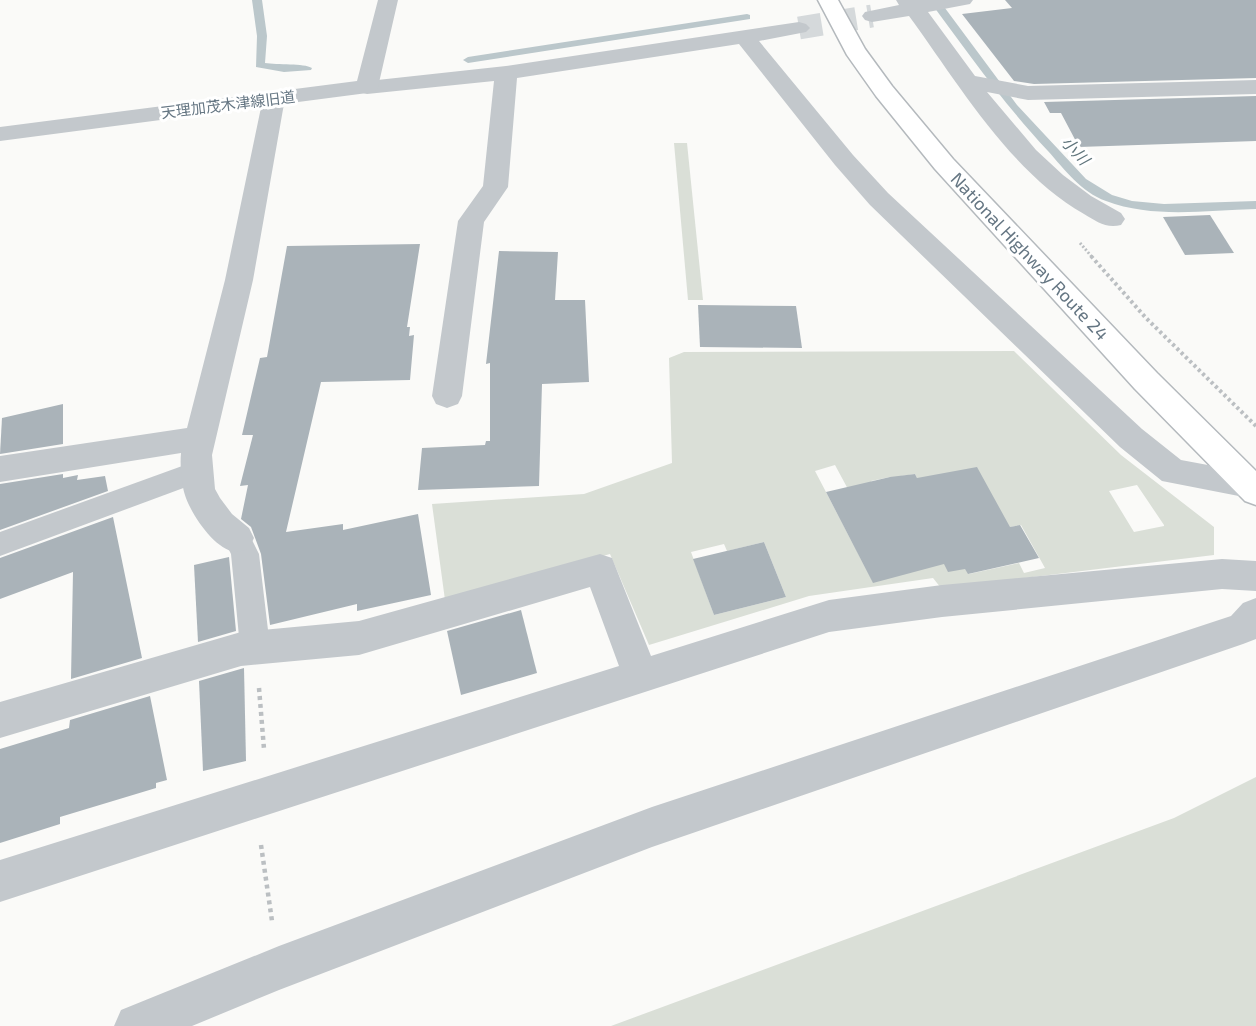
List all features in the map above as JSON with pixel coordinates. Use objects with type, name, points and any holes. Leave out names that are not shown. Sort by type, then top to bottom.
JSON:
[{"type":"highway","name":"National Highway Route 24","points":[[828,0],[855,50],[909,123],[937,156],[1146,381],[1252,488]]},
{"type":"street","points":[[367,87],[388,0]]},
{"type":"street","points":[[872,16],[914,6],[956,1]]},
{"type":"street","points":[[914,6],[1040,168],[1081,203],[1112,219]]},
{"type":"street","name":"天理加茂木津線旧道","points":[[0,134],[274,98],[506,73],[799,28]]},
{"type":"street","points":[[745,37],[844,160],[879,199],[1131,438],[1173,472],[1252,488]]},
{"type":"street","points":[[447,396],[471,221],[495,187],[506,73]]},
{"type":"street","points":[[974,83],[1017,92],[1256,87]]},
{"type":"street","points":[[237,538],[220,524],[207,507],[199,489],[196,455],[239,280],[274,98]]},
{"type":"street","points":[[0,469],[200,438]]},
{"type":"street","points":[[0,720],[241,649],[359,638],[600,569],[641,676]]},
{"type":"street","points":[[0,881],[829,616],[942,602],[1222,574],[1256,576]]},
{"type":"street","points":[[137,1026],[279,968],[652,827],[1243,628],[1256,614]]},
{"type":"lane","points":[[0,544],[196,472]]},
{"type":"lane","points":[[237,538],[245,554],[255,648]]},
{"type":"path","points":[[255,648],[261,797],[279,968]]},
{"type":"shaded area","points":[[674,143],[687,143],[703,300],[688,300]]},
{"type":"shaded area","points":[[1014,351],[1121,455],[1214,527],[1214,555],[941,588],[933,578],[809,596],[649,645],[610,554],[445,600],[432,504],[584,494],[672,463],[669,358],[684,352]],"holes":[[[835,465],[856,504],[880,497],[871,481],[890,477],[939,564],[873,582],[815,471]],[[915,474],[926,496],[1001,529],[1021,525],[1045,568],[1024,573],[1019,563],[969,574],[901,476]],[[1137,485],[1164,526],[1134,532],[1109,491]],[[764,542],[786,597],[714,615],[691,552],[724,544],[727,551]]]},
{"type":"shaded area","points":[[1256,777],[1256,1026],[611,1026],[1174,818]]},
{"type":"building","points":[[1005,0],[1256,0],[1256,78],[1034,84],[1014,81],[962,14],[1012,8]]},
{"type":"building","points":[[1256,96],[1256,141],[1079,147],[1061,113],[1050,113],[1044,102]]},
{"type":"building","points":[[1210,215],[1234,253],[1185,255],[1163,217]]},
{"type":"building","points":[[420,244],[407,327],[410,327],[409,336],[414,335],[410,380],[321,382],[286,532],[343,524],[343,530],[418,514],[431,595],[357,611],[357,604],[270,625],[261,554],[251,527],[241,519],[248,485],[240,486],[253,435],[242,435],[260,358],[267,357],[287,246]]},
{"type":"building","points":[[499,251],[558,252],[555,300],[585,300],[589,382],[542,384],[539,486],[418,490],[422,448],[485,445],[486,441],[490,441],[490,363],[486,364]]},
{"type":"building","points":[[698,305],[796,306],[802,348],[700,347]]},
{"type":"building","points":[[63,404],[63,444],[0,454],[2,418]]},
{"type":"building","points":[[977,467],[1010,527],[1020,525],[1039,558],[968,574],[965,569],[948,572],[944,564],[873,583],[826,492],[890,477],[915,474],[917,478]]},
{"type":"building","points":[[63,474],[63,478],[78,475],[77,480],[105,476],[108,491],[0,530],[0,484]]},
{"type":"building","points":[[113,517],[142,658],[71,679],[73,572],[0,599],[0,558]]},
{"type":"building","points":[[764,542],[786,597],[714,615],[693,559]]},
{"type":"building","points":[[229,557],[236,631],[198,642],[194,565]]},
{"type":"building","points":[[521,610],[537,673],[461,695],[447,631]]},
{"type":"building","points":[[244,668],[246,761],[203,771],[199,681]]},
{"type":"building","points":[[150,696],[167,780],[156,783],[156,788],[60,817],[60,824],[0,843],[0,749],[69,728],[70,720]]},
{"type":"waterway","points":[[257,0],[262,36],[260,65],[284,69],[307,68]]},
{"type":"waterway","name":"小川","points":[[934,0],[1013,107],[1082,182],[1108,198],[1132,205],[1164,208],[1256,205]]},
{"type":"waterway","points":[[468,60],[747,17]]},
{"type":"tunnel","points":[[799,28],[872,16]]}]
